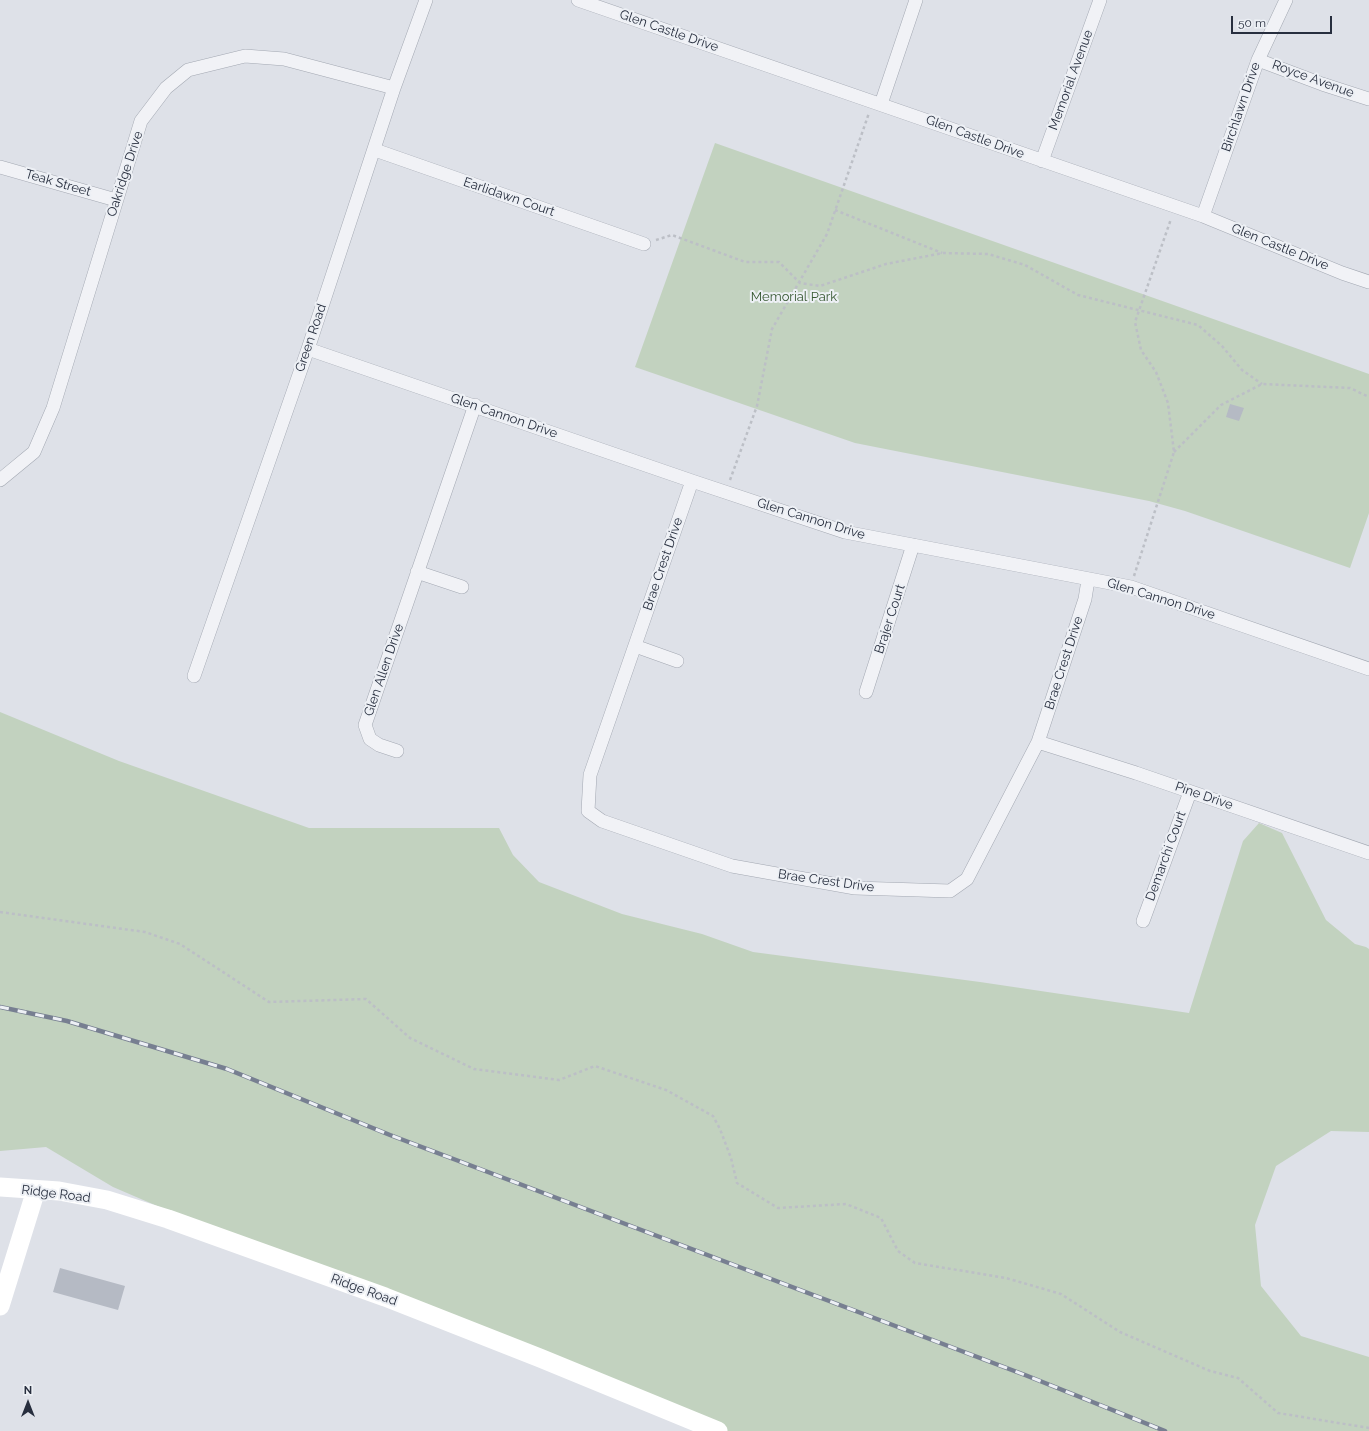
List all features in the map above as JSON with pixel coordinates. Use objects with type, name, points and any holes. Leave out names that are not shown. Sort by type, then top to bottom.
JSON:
[{"type":"main road","name":"Ridge Road","points":[[0,1187],[59,1192],[107,1200],[168,1219],[385,1297],[718,1431]]},
{"type":"main road","points":[[0,1306],[36,1190]]},
{"type":"street","name":"Green Road","points":[[194,676],[308,349],[375,150],[394,88],[426,0]]},
{"type":"street","name":"Glen Castle Drive","points":[[578,0],[612,5],[1042,161],[1203,216],[1342,273],[1369,282]]},
{"type":"street","points":[[877,102],[916,0]]},
{"type":"street","name":"Memorial Avenue","points":[[1042,161],[1100,0]]},
{"type":"street","name":"Birchlawn Drive","points":[[1203,216],[1258,60],[1286,0]]},
{"type":"street","name":"Oakridge Drive","points":[[0,480],[34,452],[44,430],[53,408],[141,121],[166,88],[188,70],[245,56],[284,59],[394,88]]},
{"type":"street","name":"Royce Avenue","points":[[1258,60],[1322,84],[1369,99]]},
{"type":"street","name":"Earlidawn Court","points":[[375,150],[644,244]]},
{"type":"street","name":"Teak Street","points":[[0,167],[116,200]]},
{"type":"street","name":"Glen Cannon Drive","points":[[308,349],[845,532],[1088,580],[1103,580],[1131,587],[1369,668]]},
{"type":"street","name":"Glen Allen Drive","points":[[397,751],[378,745],[370,739],[365,725],[475,405]]},
{"type":"street","name":"Brae Crest Drive","points":[[692,481],[590,775],[588,811],[602,821],[732,866],[855,888],[950,891],[967,879],[1038,742],[1085,599],[1088,580]]},
{"type":"street","name":"Brajer Court","points":[[866,692],[913,545]]},
{"type":"street","points":[[417,572],[462,587]]},
{"type":"street","points":[[635,646],[677,661]]},
{"type":"street","name":"Pine Drive","points":[[1038,742],[1369,853]]},
{"type":"street","name":"Demarchi Court","points":[[1143,921],[1190,792]]},
{"type":"path","points":[[725,492],[757,406],[772,329],[827,234],[877,102]]},
{"type":"path","points":[[1131,587],[1174,452],[1168,403],[1156,372],[1141,350],[1135,322],[1175,207]]},
{"type":"path","points":[[835,210],[943,253]]},
{"type":"path","points":[[644,244],[672,235],[745,262],[779,262],[800,283],[820,286],[886,264],[943,253],[988,254],[1025,265],[1078,296],[1198,325],[1222,346],[1242,370],[1262,384]]},
{"type":"path","points":[[1174,452],[1221,405],[1262,384],[1350,388],[1369,397]]},
{"type":"path","points":[[0,912],[145,932],[180,944],[269,1002],[366,999],[410,1038],[474,1069],[559,1080],[595,1066],[666,1090],[713,1116],[720,1129],[731,1158],[737,1183],[778,1208],[846,1204],[881,1218],[898,1251],[915,1263],[1006,1278],[1061,1294],[1120,1332],[1210,1371],[1238,1378],[1278,1413],[1369,1428]]},
{"type":"green space","name":"Memorial Park","points":[[715,143],[1369,374],[1369,513],[1350,568],[1185,511],[1149,501],[855,443],[635,367]]},
{"type":"green space","points":[[0,712],[119,761],[309,828],[499,828],[513,855],[539,882],[622,914],[702,934],[753,952],[980,982],[1189,1013],[1243,841],[1259,823],[1282,833],[1326,920],[1355,944],[1369,949],[1369,1132],[1331,1131],[1276,1166],[1255,1225],[1261,1286],[1301,1336],[1369,1357],[1369,1431],[701,1431],[255,1248],[113,1187],[46,1147],[0,1151]]},
{"type":"building","points":[[1230,404],[1244,408],[1239,421],[1226,417]]},
{"type":"building","points":[[60,1268],[125,1286],[118,1310],[53,1292]]},
{"type":"railway","points":[[0,1007],[67,1021],[227,1069],[390,1135],[1025,1375],[1165,1431]]}]
